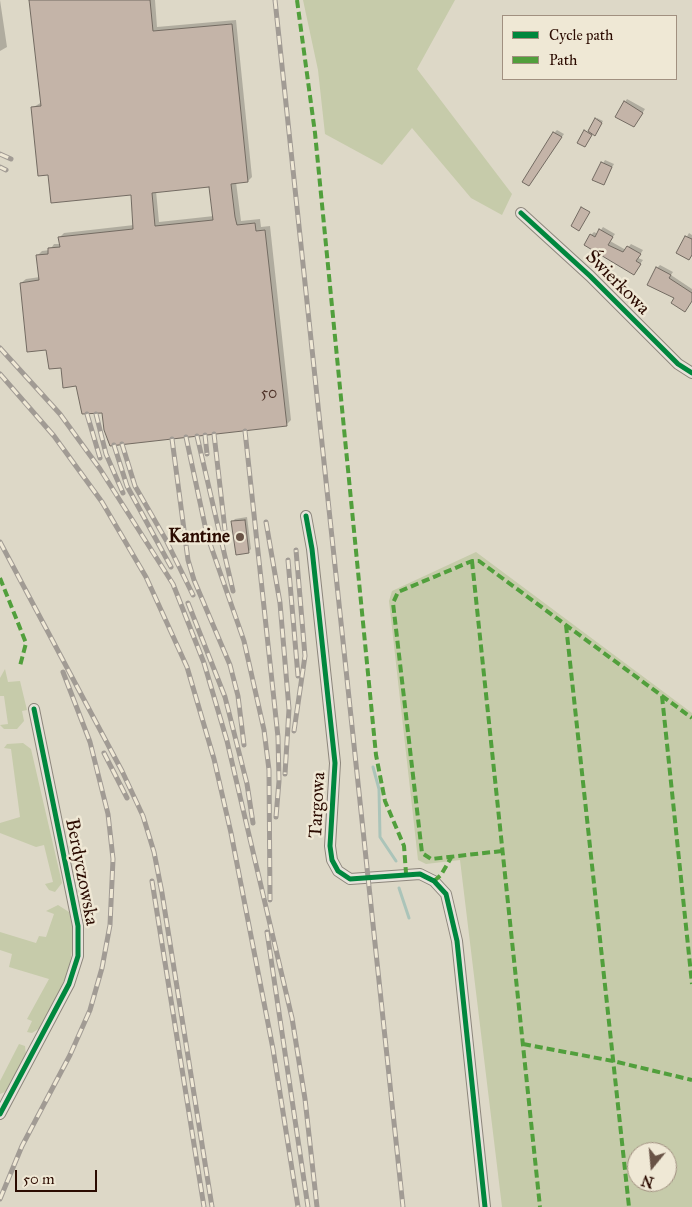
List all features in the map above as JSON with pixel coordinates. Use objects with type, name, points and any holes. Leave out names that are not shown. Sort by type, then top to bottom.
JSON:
[{"type":"street","name":"Świerkowa","points":[[521,213],[590,276],[678,364],[692,373]]},
{"type":"street","name":"Targowa","points":[[306,516],[312,549],[335,763],[330,846],[332,860],[338,872],[350,879],[420,874],[434,881],[446,894],[458,941],[485,1207]]},
{"type":"street","name":"Berdyczowska","points":[[0,1114],[69,984],[76,968],[79,941],[34,709]]},
{"type":"green space","points":[[303,0],[455,0],[417,69],[512,194],[502,215],[471,198],[412,128],[382,165],[325,134],[318,70]]},
{"type":"green space","points":[[476,552],[692,713],[692,1207],[502,1207],[460,860],[426,864],[418,860],[389,601],[392,591]]},
{"type":"green space","points":[[5,669],[8,682],[20,681],[27,710],[22,711],[24,721],[17,729],[4,729],[0,725],[8,724],[4,696],[0,696],[0,678]]},
{"type":"green space","points":[[23,743],[31,749],[62,883],[55,892],[49,890],[45,884],[53,882],[44,845],[36,847],[0,833],[0,823],[20,817],[11,749],[4,748],[7,744]]},
{"type":"green space","points":[[58,905],[69,912],[74,934],[70,965],[66,977],[40,1028],[32,1033],[27,1032],[32,1021],[27,1019],[49,979],[9,967],[12,954],[0,950],[0,932],[36,943],[39,936],[46,937],[54,914],[46,911]]},
{"type":"green space","points":[[19,1044],[25,1046],[26,1055],[5,1092],[0,1094],[0,1081]]},
{"type":"building","points":[[29,0],[150,0],[153,31],[232,24],[248,182],[231,184],[235,217],[237,225],[255,223],[256,231],[265,230],[287,426],[110,446],[104,430],[102,413],[82,414],[76,386],[63,388],[61,368],[49,369],[46,350],[27,352],[20,283],[39,280],[36,255],[48,254],[48,248],[60,247],[58,237],[133,229],[131,195],[51,203],[48,175],[38,176],[31,107],[41,106]],"holes":[[[209,187],[213,220],[155,226],[152,193]]]},
{"type":"building","points":[[624,101],[643,113],[634,127],[615,117]]},
{"type":"building","points":[[595,118],[602,123],[595,136],[588,131]]},
{"type":"building","points":[[584,130],[592,135],[585,147],[577,143]]},
{"type":"building","points":[[553,132],[562,137],[529,186],[522,182]]},
{"type":"building","points":[[601,162],[612,167],[604,185],[592,180]]},
{"type":"building","points":[[581,207],[590,212],[579,231],[571,226]]},
{"type":"building","points":[[599,229],[613,237],[608,245],[623,252],[627,246],[641,254],[636,261],[641,264],[634,275],[584,245],[590,234],[595,237]]},
{"type":"building","points":[[685,236],[692,239],[692,255],[689,260],[676,253]]},
{"type":"building","points":[[656,267],[671,275],[669,278],[692,293],[692,301],[685,312],[671,303],[674,298],[647,285]]},
{"type":"building","name":"Kantine","points":[[245,520],[249,553],[236,555],[231,521]]},
{"type":"waterway","points":[[373,767],[379,789],[380,837],[396,861]]},
{"type":"waterway","points":[[399,888],[409,918]]},
{"type":"railway","points":[[275,0],[403,1207]]},
{"type":"railway","points":[[0,154],[11,159]]},
{"type":"railway","points":[[0,167],[6,170]]},
{"type":"railway","points":[[0,348],[60,414],[100,469],[173,584],[204,663],[227,741],[292,1018],[305,1099],[317,1207]]},
{"type":"railway","points":[[0,374],[54,436],[102,502],[146,577],[187,667],[214,759],[231,833],[273,1049],[298,1207]]},
{"type":"railway","points":[[87,414],[100,458]]},
{"type":"railway","points":[[96,414],[106,454],[123,493]]},
{"type":"railway","points":[[245,431],[278,737],[279,781],[276,817]]},
{"type":"railway","points":[[214,434],[225,530]]},
{"type":"railway","points":[[205,435],[207,454]]},
{"type":"railway","points":[[197,436],[233,591]]},
{"type":"railway","points":[[186,437],[207,535],[244,641],[264,730],[269,770],[270,900]]},
{"type":"railway","points":[[172,439],[188,560],[194,580],[230,665],[238,696],[244,745]]},
{"type":"railway","points":[[122,444],[135,486],[166,540],[193,595]]},
{"type":"railway","points":[[114,445],[127,486],[171,567]]},
{"type":"railway","points":[[266,522],[280,603],[289,709],[285,774]]},
{"type":"railway","points":[[0,542],[122,771],[143,816],[154,852],[162,893],[212,1207]]},
{"type":"railway","points":[[294,731],[305,656],[296,550]]},
{"type":"railway","points":[[288,560],[298,676]]},
{"type":"railway","points":[[188,603],[225,697],[247,784],[253,823]]},
{"type":"railway","points":[[0,1199],[22,1146],[70,1055],[90,1010],[102,968],[110,925],[113,859],[108,814],[90,742],[63,672]]},
{"type":"railway","points":[[104,753],[127,798]]},
{"type":"railway","points":[[152,881],[204,1207]]},
{"type":"railway","points":[[267,932],[308,1207]]},
{"type":"marked path","points":[[297,0],[315,133],[376,755],[385,801],[404,846],[406,873]]},
{"type":"marked path","points":[[472,561],[540,1207]]},
{"type":"marked path","points":[[502,851],[431,859],[422,853],[393,603],[398,592],[472,561],[479,561],[692,718]]},
{"type":"marked path","points":[[0,578],[26,643],[20,666]]},
{"type":"marked path","points":[[566,625],[629,1207]]},
{"type":"marked path","points":[[662,696],[692,984]]},
{"type":"marked path","points":[[434,881],[441,875],[452,856]]},
{"type":"marked path","points":[[523,1044],[613,1061],[692,1080]]},
{"type":"cycle path","points":[[521,213],[590,276],[678,364],[692,373]]},
{"type":"cycle path","points":[[306,516],[312,549],[335,763],[330,846],[332,860],[338,871],[350,879],[420,874],[434,881],[446,894],[457,941],[485,1207]]},
{"type":"cycle path","points":[[0,1114],[69,984],[78,956],[78,926],[34,709]]},
{"type":"place","name":"Kantine","points":[[240,537]]}]
